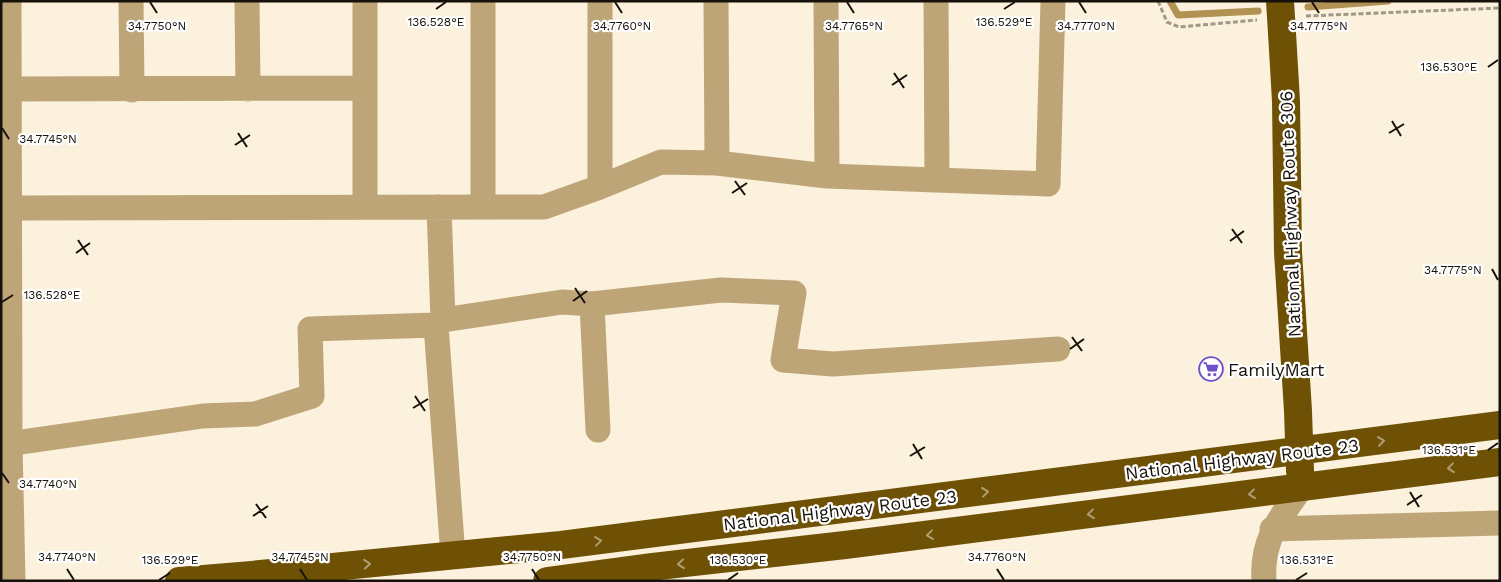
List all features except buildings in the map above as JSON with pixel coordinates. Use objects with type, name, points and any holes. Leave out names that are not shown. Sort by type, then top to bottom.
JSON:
[{"type":"highway","name":"National Highway Route 306","points":[[1286,17],[1288,252],[1298,411],[1300,488]]},
{"type":"highway","name":"National Highway Route 23","points":[[179,581],[561,545],[1500,426]]},
{"type":"highway","name":"National Highway Route 23","points":[[547,581],[651,574],[845,545],[1500,462]]},
{"type":"street","points":[[9,1],[9,208],[5,444],[13,581]]},
{"type":"street","points":[[131,1],[132,90]]},
{"type":"street","points":[[247,1],[248,89]]},
{"type":"street","points":[[365,1],[365,207]]},
{"type":"street","points":[[482,1],[483,207]]},
{"type":"street","points":[[600,1],[600,187]]},
{"type":"street","points":[[716,1],[717,163]]},
{"type":"street","points":[[826,1],[827,176]]},
{"type":"street","points":[[936,1],[937,180]]},
{"type":"street","points":[[9,208],[544,206],[600,187],[661,162],[717,163],[827,176],[1048,184],[1054,1]]},
{"type":"street","points":[[10,89],[365,88]]},
{"type":"street","points":[[439,207],[440,322],[454,556]]},
{"type":"street","points":[[5,444],[203,416],[255,414],[312,396],[310,329],[440,322],[562,302],[592,304],[721,290],[794,293],[783,360],[833,364],[1058,349]]},
{"type":"street","points":[[592,304],[598,430]]},
{"type":"street","points":[[1264,581],[1262,564],[1272,529],[1300,488]]},
{"type":"street","points":[[1272,529],[1500,523]]},
{"type":"path","points":[[1158,1],[1167,22],[1179,27],[1257,20]]},
{"type":"path","points":[[1286,17],[1500,8]]},
{"type":"waterway","points":[[1170,1],[1178,15],[1258,11]]},
{"type":"waterway","points":[[1308,7],[1388,1]]},
{"type":"place","name":"FamilyMart","points":[[1211,369]]}]
